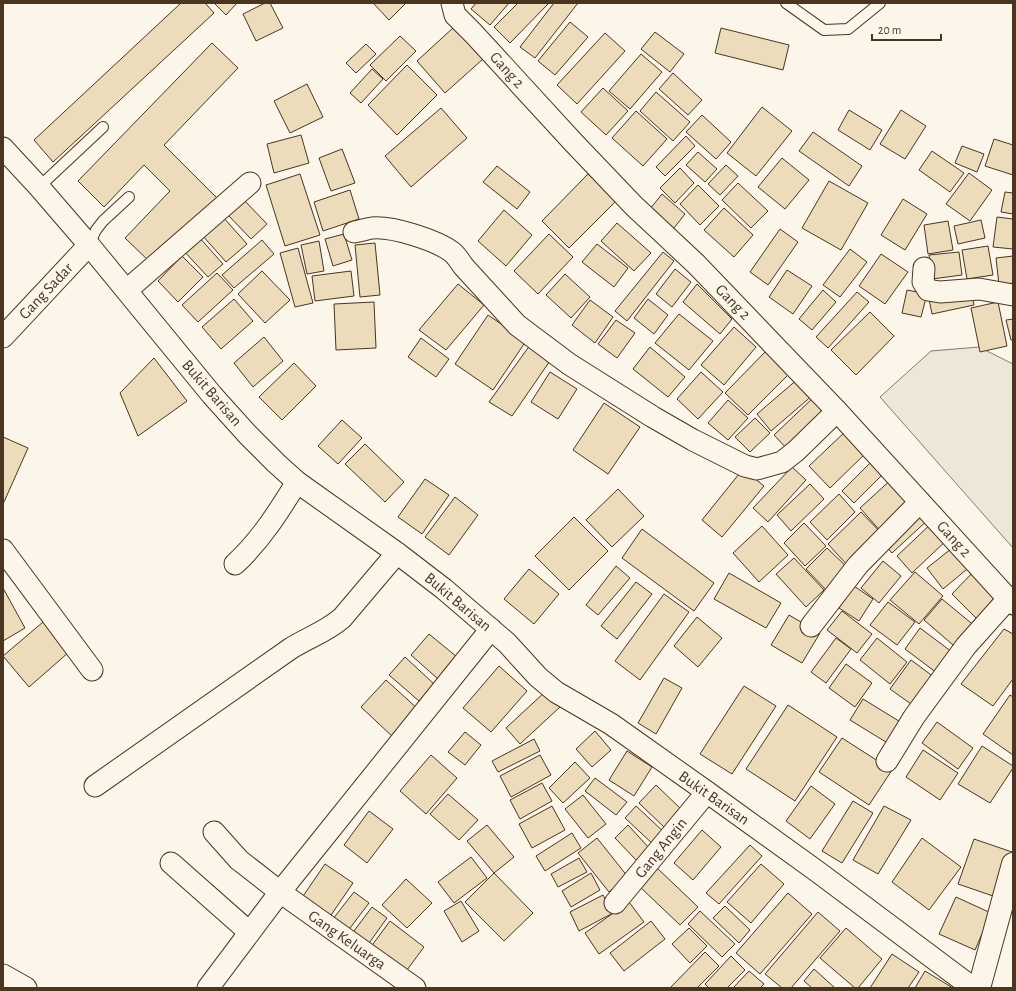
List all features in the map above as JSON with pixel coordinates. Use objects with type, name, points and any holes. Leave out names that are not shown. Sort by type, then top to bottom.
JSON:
[{"type":"street","name":"Gang 2","points":[[452,3],[456,15],[578,148],[634,206],[696,264],[837,411],[1011,601]]},
{"type":"street","name":"Bukit Barisan","points":[[3,148],[89,245],[212,395],[252,439],[297,482],[397,553],[444,589],[507,643],[538,677],[556,692],[611,724],[707,792],[818,872],[973,988]]},
{"type":"street","points":[[127,290],[250,183]]},
{"type":"street","points":[[354,232],[373,228],[391,230],[417,236],[435,242],[444,247],[459,260],[516,325],[569,364],[653,417],[693,440],[746,466],[757,469],[782,462],[796,451],[837,411]]},
{"type":"street","name":"Gang Sadar","points":[[3,337],[89,245]]},
{"type":"street","points":[[924,268],[923,282],[928,290],[940,292],[979,288],[1013,295]]},
{"type":"street","points":[[235,564],[249,551],[269,526],[297,482]]},
{"type":"street","points":[[811,626],[858,565],[920,502]]},
{"type":"street","points":[[3,550],[92,670]]},
{"type":"street","points":[[95,786],[290,649],[310,637],[331,628],[342,618],[397,553]]},
{"type":"street","points":[[887,761],[914,717],[966,646],[1011,601]]},
{"type":"street","points":[[208,988],[280,892],[491,629]]},
{"type":"street","name":"Gang Angin","points":[[615,904],[707,792]]},
{"type":"street","name":"Gang Keluarga","points":[[214,832],[239,860],[280,892],[415,988]]},
{"type":"street","points":[[171,863],[249,932]]},
{"type":"street","points":[[979,988],[1013,864]]},
{"type":"street","points":[[3,975],[26,988]]},
{"type":"lane","points":[[786,3],[824,30],[848,30],[880,3]]},
{"type":"lane","points":[[39,187],[103,127]]},
{"type":"lane","points":[[89,245],[96,230],[103,221],[129,197]]},
{"type":"shaded area","points":[[979,347],[1013,364],[1013,548],[880,397],[931,351]]},
{"type":"building","points":[[181,3],[205,3],[214,13],[53,162],[34,140]]},
{"type":"building","points":[[214,3],[237,3],[226,15]]},
{"type":"building","points":[[265,3],[270,3],[283,28],[256,41],[243,14]]},
{"type":"building","points":[[374,3],[406,3],[389,20]]},
{"type":"building","points":[[476,3],[509,3],[490,25],[471,9]]},
{"type":"building","points":[[518,3],[549,3],[510,43],[494,27]]},
{"type":"building","points":[[554,3],[578,3],[535,58],[520,47]]},
{"type":"building","points":[[570,22],[588,37],[555,75],[538,61]]},
{"type":"building","points":[[454,27],[483,59],[445,93],[417,61]]},
{"type":"building","points":[[721,28],[789,45],[783,70],[715,53]]},
{"type":"building","points":[[655,32],[684,54],[670,72],[641,49]]},
{"type":"building","points":[[605,33],[625,51],[577,104],[557,85]]},
{"type":"building","points":[[400,36],[416,51],[386,81],[370,65]]},
{"type":"building","points":[[212,43],[238,68],[164,145],[217,198],[153,265],[125,238],[170,191],[144,165],[104,207],[78,181]]},
{"type":"building","points":[[366,44],[376,54],[356,73],[346,63]]},
{"type":"building","points":[[641,54],[662,72],[630,109],[609,91]]},
{"type":"building","points":[[407,65],[437,95],[397,135],[368,105]]},
{"type":"building","points":[[372,69],[383,79],[361,103],[350,93]]},
{"type":"building","points":[[673,73],[702,100],[688,115],[659,89]]},
{"type":"building","points":[[307,84],[323,117],[290,133],[274,101]]},
{"type":"building","points":[[603,88],[628,111],[606,135],[581,112]]},
{"type":"building","points":[[656,92],[690,122],[673,141],[640,111]]},
{"type":"building","points":[[762,107],[792,131],[756,176],[727,153]]},
{"type":"building","points":[[441,108],[467,138],[411,187],[385,156]]},
{"type":"building","points":[[849,110],[882,130],[870,150],[838,130]]},
{"type":"building","points":[[901,110],[926,126],[905,159],[880,144]]},
{"type":"building","points":[[636,111],[667,139],[643,166],[612,138]]},
{"type":"building","points":[[702,115],[731,142],[716,159],[686,132]]},
{"type":"building","points":[[813,132],[862,166],[849,186],[799,151]]},
{"type":"building","points":[[301,135],[309,163],[274,173],[267,144]]},
{"type":"building","points":[[686,136],[695,146],[665,176],[656,167]]},
{"type":"building","points":[[994,139],[1013,145],[1013,175],[985,166]]},
{"type":"building","points":[[962,146],[984,154],[977,172],[955,163]]},
{"type":"building","points":[[342,149],[355,183],[331,191],[319,158]]},
{"type":"building","points":[[932,151],[964,173],[950,192],[919,170]]},
{"type":"building","points":[[698,152],[717,169],[705,182],[686,165]]},
{"type":"building","points":[[782,158],[809,180],[785,209],[758,187]]},
{"type":"building","points":[[726,165],[738,176],[720,195],[708,184]]},
{"type":"building","points":[[497,166],[530,192],[517,209],[483,182]]},
{"type":"building","points":[[680,168],[694,183],[675,203],[660,188]]},
{"type":"building","points":[[969,173],[992,190],[970,221],[946,204]]},
{"type":"building","points":[[300,174],[320,235],[285,246],[266,185]]},
{"type":"building","points":[[588,174],[616,201],[569,248],[542,221]]},
{"type":"building","points":[[829,181],[868,203],[841,250],[802,228]]},
{"type":"building","points":[[738,183],[768,211],[751,228],[722,200]]},
{"type":"building","points":[[698,185],[719,206],[700,225],[680,204]]},
{"type":"building","points":[[350,190],[359,219],[323,231],[314,202]]},
{"type":"building","points":[[1005,192],[1013,193],[1013,214],[1001,212]]},
{"type":"building","points":[[662,194],[685,214],[670,233],[646,214]]},
{"type":"building","points":[[243,199],[267,224],[251,239],[227,214]]},
{"type":"building","points":[[903,199],[927,214],[905,250],[881,235]]},
{"type":"building","points":[[724,208],[753,235],[734,257],[704,230]]},
{"type":"building","points":[[504,210],[532,235],[506,266],[478,241]]},
{"type":"building","points":[[222,216],[247,244],[226,262],[202,235]]},
{"type":"building","points":[[997,217],[1013,219],[1013,249],[993,247]]},
{"type":"building","points":[[981,220],[985,238],[958,244],[954,226]]},
{"type":"building","points":[[948,221],[953,250],[928,254],[924,225]]},
{"type":"building","points":[[617,223],[651,253],[634,271],[601,241]]},
{"type":"building","points":[[780,229],[798,242],[768,285],[750,272]]},
{"type":"building","points":[[344,234],[352,260],[333,266],[325,239]]},
{"type":"building","points":[[549,234],[573,257],[538,294],[514,271]]},
{"type":"building","points":[[198,236],[223,264],[208,277],[183,250]]},
{"type":"building","points":[[262,240],[274,254],[234,288],[222,275]]},
{"type":"building","points":[[319,241],[324,271],[307,274],[301,245]]},
{"type":"building","points":[[375,243],[380,295],[360,297],[355,245]]},
{"type":"building","points":[[597,244],[628,268],[614,287],[582,262]]},
{"type":"building","points":[[988,246],[993,275],[967,279],[962,250]]},
{"type":"building","points":[[298,248],[313,303],[295,307],[280,253]]},
{"type":"building","points":[[850,249],[867,262],[840,297],[823,285]]},
{"type":"building","points":[[663,252],[674,261],[627,321],[615,311]]},
{"type":"building","points":[[959,252],[962,275],[932,279],[929,255]]},
{"type":"building","points":[[881,254],[908,272],[885,304],[859,286]]},
{"type":"building","points":[[182,256],[203,277],[178,302],[158,281]]},
{"type":"building","points":[[1013,256],[1013,283],[999,285],[996,258]]},
{"type":"building","points":[[675,269],[691,282],[672,307],[656,294]]},
{"type":"building","points":[[787,270],[812,286],[793,314],[769,297]]},
{"type":"building","points":[[262,271],[290,300],[265,323],[238,294]]},
{"type":"building","points":[[351,271],[354,296],[315,301],[312,276]]},
{"type":"building","points":[[217,273],[233,290],[198,322],[182,305]]},
{"type":"building","points":[[565,274],[590,297],[571,318],[546,295]]},
{"type":"building","points":[[458,284],[484,305],[446,350],[419,330]]},
{"type":"building","points":[[697,284],[732,319],[720,334],[683,302]]},
{"type":"building","points":[[823,290],[836,302],[812,330],[799,319]]},
{"type":"building","points":[[907,290],[927,294],[921,317],[902,313]]},
{"type":"building","points":[[971,290],[974,305],[932,314],[929,299]]},
{"type":"building","points":[[857,292],[869,302],[828,348],[816,337]]},
{"type":"building","points":[[234,299],[253,321],[221,349],[202,327]]},
{"type":"building","points":[[648,299],[668,315],[654,334],[634,318]]},
{"type":"building","points":[[590,300],[613,317],[595,343],[572,325]]},
{"type":"building","points":[[374,302],[376,348],[336,350],[334,304]]},
{"type":"building","points":[[998,302],[1007,346],[980,352],[971,308]]},
{"type":"building","points":[[870,312],[894,336],[856,375],[831,350]]},
{"type":"building","points":[[679,314],[713,341],[689,370],[655,343]]},
{"type":"building","points":[[488,315],[526,341],[493,390],[455,364]]},
{"type":"building","points":[[1013,319],[1013,340],[1011,340],[1006,320]]},
{"type":"building","points":[[616,320],[635,333],[617,358],[598,344]]},
{"type":"building","points":[[734,327],[756,347],[724,385],[701,365]]},
{"type":"building","points":[[264,337],[283,361],[253,387],[234,363]]},
{"type":"building","points":[[421,338],[449,359],[436,377],[408,357]]},
{"type":"building","points":[[533,341],[554,355],[512,416],[489,402]]},
{"type":"building","points":[[650,347],[685,377],[668,397],[633,369]]},
{"type":"building","points":[[768,349],[791,372],[748,415],[725,393]]},
{"type":"building","points":[[154,358],[187,401],[138,436],[120,393]]},
{"type":"building","points":[[294,363],[316,386],[282,420],[259,397]]},
{"type":"building","points":[[550,372],[577,389],[558,419],[531,402]]},
{"type":"building","points":[[701,372],[723,392],[698,419],[677,399]]},
{"type":"building","points":[[799,378],[813,395],[771,431],[757,414]]},
{"type":"building","points":[[815,396],[830,412],[789,451],[774,435]]},
{"type":"building","points":[[728,400],[748,418],[728,440],[708,423]]},
{"type":"building","points":[[604,403],[640,427],[608,474],[573,450]]},
{"type":"building","points":[[755,418],[770,433],[750,452],[735,437]]},
{"type":"building","points":[[342,420],[362,438],[338,464],[318,446]]},
{"type":"building","points":[[848,429],[869,450],[830,488],[809,466]]},
{"type":"building","points":[[3,437],[28,448],[4,502],[3,501]]},
{"type":"building","points":[[365,444],[404,482],[385,502],[345,464]]},
{"type":"building","points":[[875,458],[887,470],[854,503],[842,491]]},
{"type":"building","points":[[792,467],[806,480],[768,522],[753,508]]},
{"type":"building","points":[[743,469],[764,486],[722,537],[702,520]]},
{"type":"building","points":[[895,476],[918,502],[883,534],[860,508]]},
{"type":"building","points":[[425,479],[449,495],[422,534],[398,517]]},
{"type":"building","points":[[810,484],[824,499],[791,531],[777,515]]},
{"type":"building","points":[[618,489],[644,516],[612,547],[586,520]]},
{"type":"building","points":[[839,494],[855,512],[827,540],[810,522]]},
{"type":"building","points":[[455,497],[478,515],[449,555],[425,537]]},
{"type":"building","points":[[920,506],[931,517],[892,553],[882,542]]},
{"type":"building","points":[[861,512],[884,536],[850,568],[828,544]]},
{"type":"building","points":[[574,517],[608,551],[569,590],[535,556]]},
{"type":"building","points":[[935,520],[950,537],[912,573],[897,556]]},
{"type":"building","points":[[804,523],[826,546],[805,566],[784,543]]},
{"type":"building","points":[[762,526],[788,555],[759,582],[733,553]]},
{"type":"building","points":[[642,529],[714,583],[694,611],[622,558]]},
{"type":"building","points":[[956,545],[972,565],[943,589],[927,568]]},
{"type":"building","points":[[827,548],[850,570],[828,592],[806,569]]},
{"type":"building","points":[[794,558],[824,590],[806,607],[776,574]]},
{"type":"building","points":[[883,561],[901,576],[879,603],[861,588]]},
{"type":"building","points":[[616,566],[630,578],[598,615],[586,605]]},
{"type":"building","points":[[529,569],[559,594],[534,624],[504,599]]},
{"type":"building","points":[[975,570],[1003,597],[979,621],[952,594]]},
{"type":"building","points":[[915,572],[943,596],[919,624],[890,600]]},
{"type":"building","points":[[729,573],[781,603],[766,628],[714,599]]},
{"type":"building","points":[[636,582],[652,594],[617,639],[601,626]]},
{"type":"building","points":[[854,586],[873,599],[859,621],[839,608]]},
{"type":"building","points":[[3,588],[25,628],[3,641]]},
{"type":"building","points":[[664,594],[689,612],[640,680],[615,661]]},
{"type":"building","points":[[942,599],[976,627],[960,651],[924,620]]},
{"type":"building","points":[[888,602],[915,622],[897,645],[870,625]]},
{"type":"building","points":[[842,611],[872,634],[857,653],[827,630]]},
{"type":"building","points":[[789,615],[820,633],[802,663],[771,645]]},
{"type":"building","points":[[697,617],[722,638],[698,667],[674,646]]},
{"type":"building","points":[[43,622],[69,652],[29,687],[3,656]]},
{"type":"building","points":[[920,628],[952,652],[937,673],[905,649]]},
{"type":"building","points":[[1004,629],[1013,634],[1013,679],[993,706],[961,684]]},
{"type":"building","points":[[429,634],[457,657],[438,679],[411,655]]},
{"type":"building","points":[[836,638],[851,649],[826,683],[811,672]]},
{"type":"building","points":[[877,638],[907,662],[890,684],[860,660]]},
{"type":"building","points":[[405,657],[434,684],[419,701],[389,675]]},
{"type":"building","points":[[911,660],[938,680],[918,709],[890,689]]},
{"type":"building","points":[[846,664],[872,683],[855,707],[829,688]]},
{"type":"building","points":[[499,666],[527,691],[491,732],[463,708]]},
{"type":"building","points":[[664,678],[682,688],[656,734],[638,723]]},
{"type":"building","points":[[386,680],[419,710],[394,738],[361,707]]},
{"type":"building","points":[[744,686],[776,706],[732,774],[700,754]]},
{"type":"building","points":[[546,691],[560,707],[520,744],[506,728]]},
{"type":"building","points":[[1010,695],[1013,697],[1013,755],[983,734]]},
{"type":"building","points":[[863,699],[907,726],[894,747],[850,720]]},
{"type":"building","points":[[788,705],[837,737],[795,801],[746,769]]},
{"type":"building","points":[[937,722],[973,748],[958,769],[922,743]]},
{"type":"building","points":[[595,731],[611,750],[592,767],[576,749]]},
{"type":"building","points":[[465,732],[481,745],[465,765],[448,752]]},
{"type":"building","points":[[842,738],[892,770],[869,805],[819,772]]},
{"type":"building","points":[[534,739],[540,751],[498,772],[492,761]]},
{"type":"building","points":[[982,746],[1013,766],[990,803],[958,784]]},
{"type":"building","points":[[923,750],[958,773],[940,800],[906,777]]},
{"type":"building","points":[[627,751],[652,767],[634,796],[609,780]]},
{"type":"building","points":[[431,755],[457,778],[426,814],[400,791]]},
{"type":"building","points":[[540,755],[551,775],[511,797],[500,776]]},
{"type":"building","points":[[575,762],[590,778],[563,803],[549,788]]},
{"type":"building","points":[[595,778],[627,802],[616,815],[585,791]]},
{"type":"building","points":[[542,783],[552,801],[520,819],[510,800]]},
{"type":"building","points":[[656,785],[683,811],[666,829],[639,803]]},
{"type":"building","points":[[811,786],[835,804],[810,839],[786,821]]},
{"type":"building","points":[[448,794],[478,820],[459,840],[430,814]]},
{"type":"building","points":[[583,795],[606,824],[588,838],[565,809]]},
{"type":"building","points":[[853,801],[873,813],[842,863],[822,851]]},
{"type":"building","points":[[552,806],[565,830],[532,848],[519,824]]},
{"type":"building","points":[[636,806],[666,834],[655,846],[625,818]]},
{"type":"building","points":[[884,806],[911,820],[878,874],[853,860]]},
{"type":"building","points":[[369,811],[393,829],[367,863],[344,845]]},
{"type":"building","points":[[487,825],[514,857],[494,873],[467,841]]},
{"type":"building","points":[[628,825],[650,849],[637,861],[615,838]]},
{"type":"building","points":[[702,830],[721,847],[693,880],[674,863]]},
{"type":"building","points":[[572,833],[581,848],[545,871],[536,856]]},
{"type":"building","points":[[597,838],[628,877],[609,892],[578,853]]},
{"type":"building","points":[[922,838],[961,867],[929,910],[892,882]]},
{"type":"building","points":[[974,839],[1012,852],[996,897],[958,884]]},
{"type":"building","points":[[750,845],[762,856],[719,904],[706,893]]},
{"type":"building","points":[[471,857],[487,878],[454,903],[438,882]]},
{"type":"building","points":[[579,858],[587,872],[558,887],[551,874]]},
{"type":"building","points":[[325,864],[353,883],[327,921],[299,902]]},
{"type":"building","points":[[761,864],[784,884],[751,923],[727,902]]},
{"type":"building","points":[[656,867],[698,907],[680,925],[638,885]]},
{"type":"building","points":[[494,873],[533,913],[504,941],[465,902]]},
{"type":"building","points":[[591,873],[600,890],[571,907],[562,891]]},
{"type":"building","points":[[406,879],[432,903],[407,928],[382,905]]},
{"type":"building","points":[[354,892],[369,903],[344,936],[329,924]]},
{"type":"building","points":[[788,893],[812,914],[760,974],[736,953]]},
{"type":"building","points":[[603,895],[613,913],[579,931],[570,912]]},
{"type":"building","points":[[956,897],[991,913],[975,950],[939,934]]},
{"type":"building","points":[[461,901],[479,931],[462,942],[444,911]]},
{"type":"building","points":[[629,902],[644,922],[599,954],[585,933]]},
{"type":"building","points":[[725,906],[750,930],[739,943],[713,918]]},
{"type":"building","points":[[372,907],[387,918],[367,946],[351,935]]},
{"type":"building","points":[[700,911],[735,944],[722,957],[688,924]]},
{"type":"building","points":[[818,912],[840,931],[791,988],[782,988],[765,974]]},
{"type":"building","points":[[390,921],[424,947],[404,974],[370,948]]},
{"type":"building","points":[[651,921],[665,939],[624,971],[610,953]]},
{"type":"building","points":[[689,928],[707,946],[690,963],[672,944]]},
{"type":"building","points":[[846,928],[882,959],[858,988],[855,988],[820,958]]},
{"type":"building","points":[[705,952],[719,966],[697,988],[670,988]]},
{"type":"building","points":[[892,954],[919,972],[908,988],[870,988]]},
{"type":"building","points":[[731,956],[745,970],[727,988],[709,988],[705,984]]},
{"type":"building","points":[[814,969],[835,988],[812,988],[804,981]]},
{"type":"building","points":[[749,971],[764,984],[760,988],[733,988]]},
{"type":"building","points":[[925,971],[953,988],[915,988]]}]
